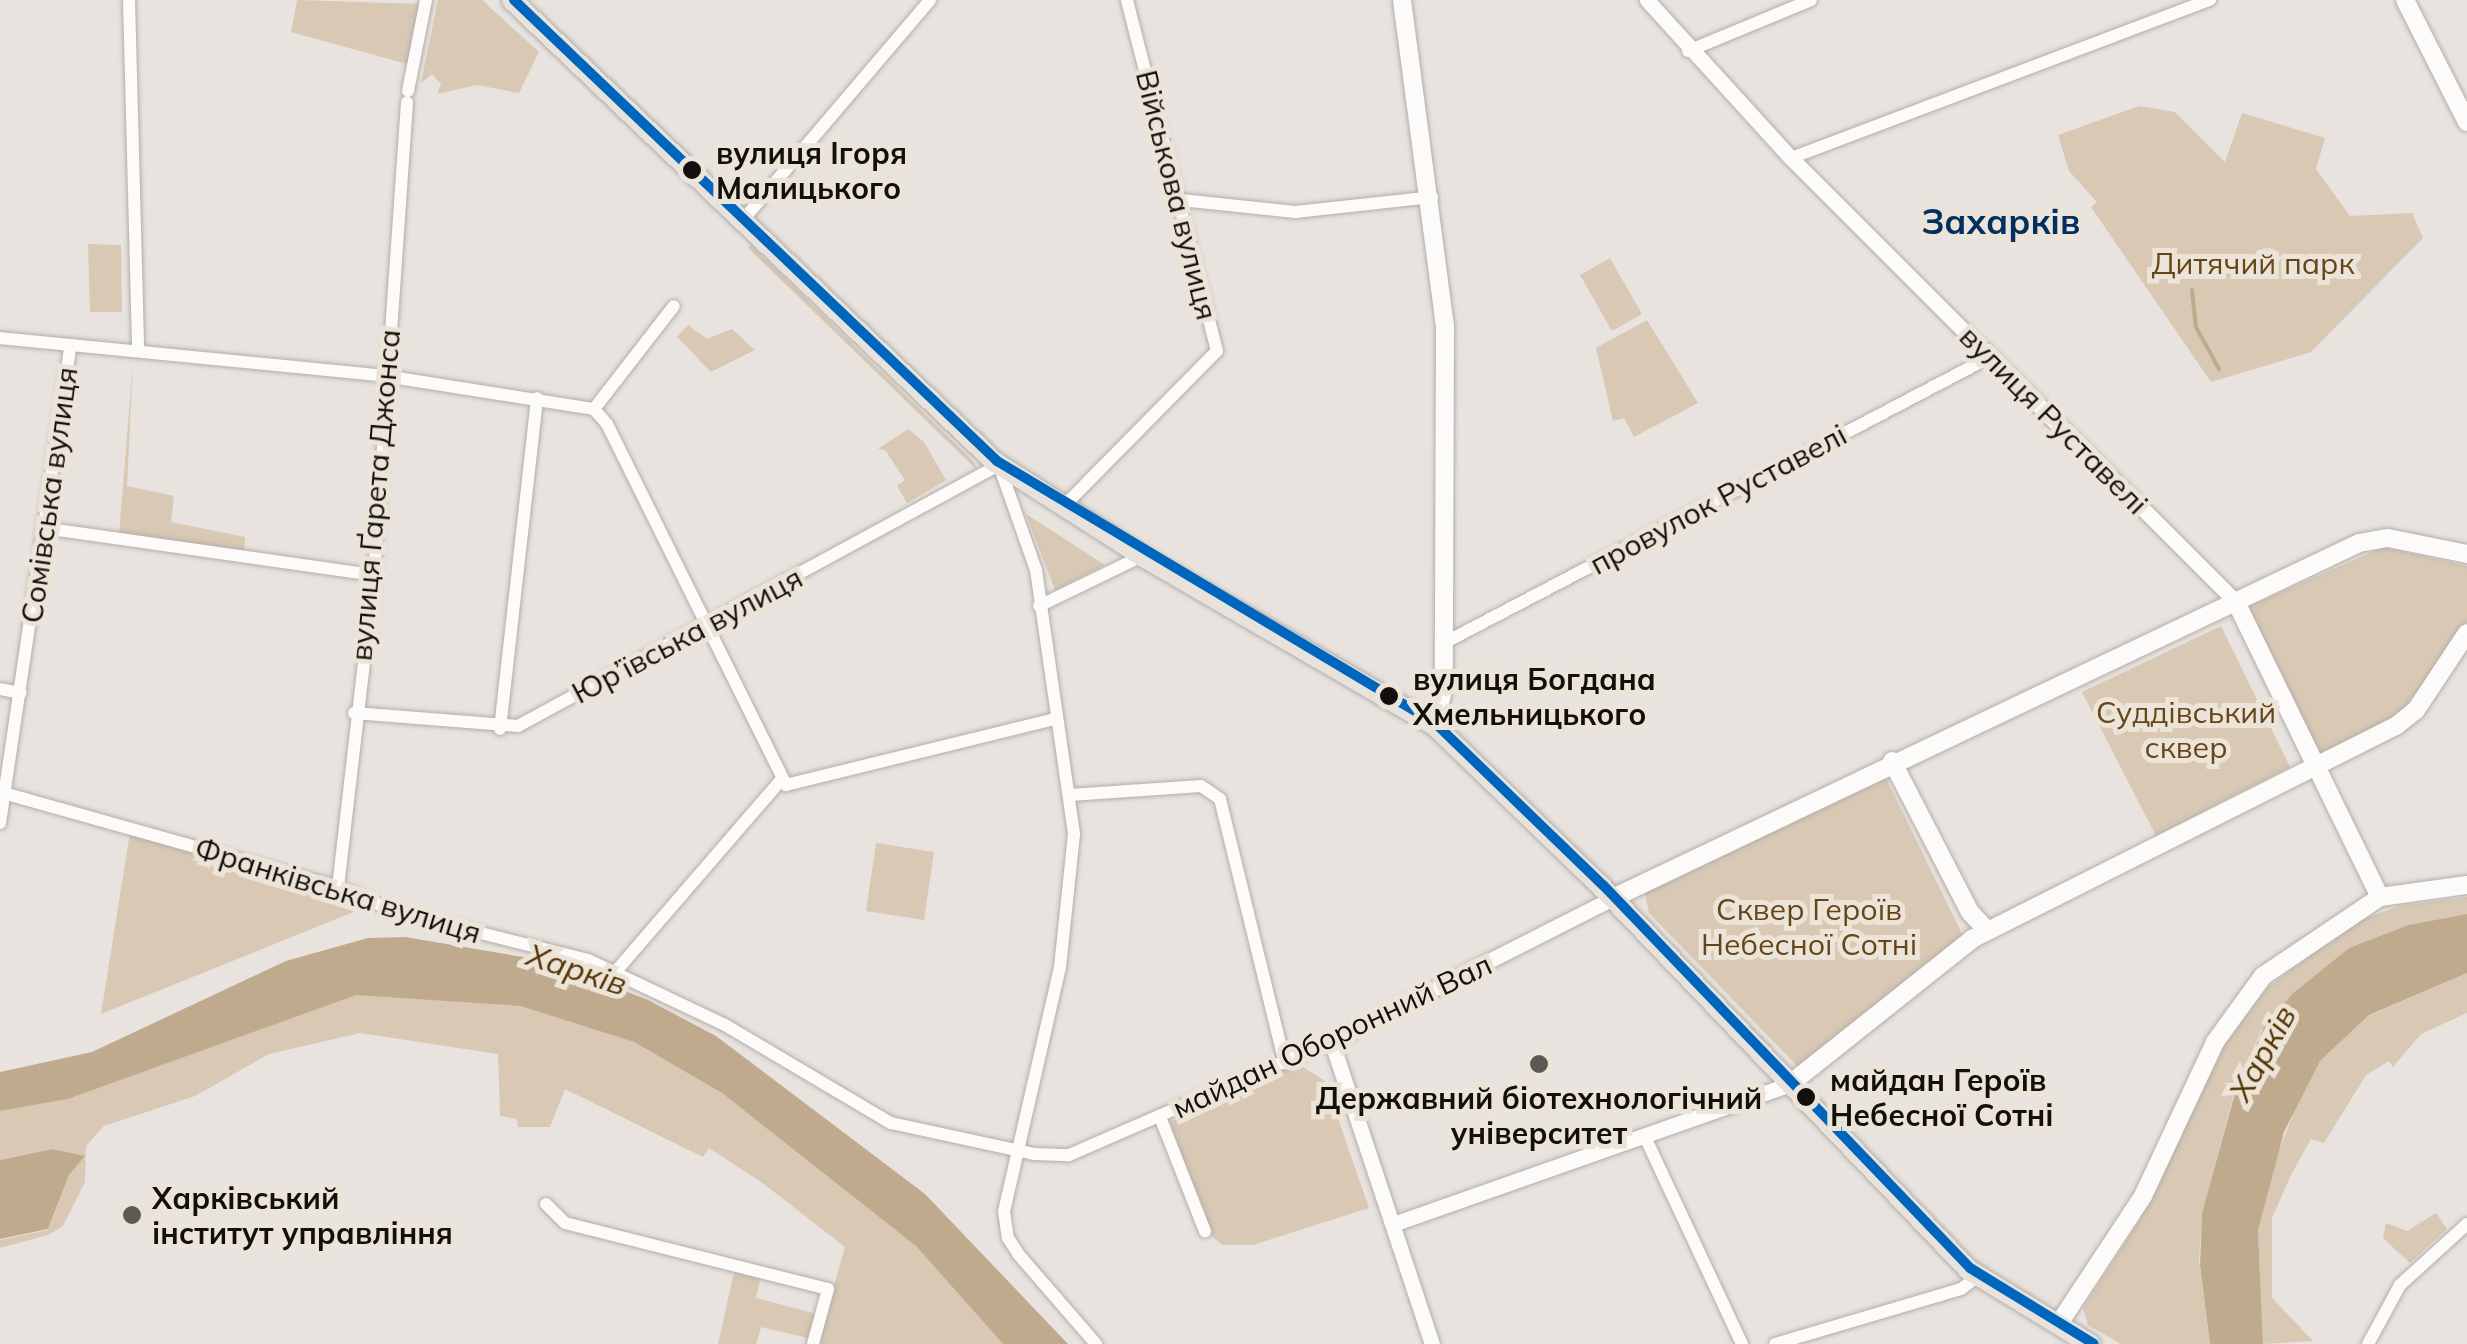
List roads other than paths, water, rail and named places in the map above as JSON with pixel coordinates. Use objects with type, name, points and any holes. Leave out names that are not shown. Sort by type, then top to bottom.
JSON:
[{"type":"main road","points":[[512,0],[745,218],[999,465],[1142,556],[1434,725],[1612,898],[1977,1278],[2090,1344]]},
{"type":"main road","points":[[1402,0],[1432,197],[1445,324],[1444,687],[1434,725]]},
{"type":"main road","points":[[2404,0],[2467,122]]},
{"type":"main road","points":[[1612,898],[1892,761],[2374,538],[2467,554]]},
{"type":"main road","name":"вулиця Руставелі","points":[[2236,602],[2380,897]]},
{"type":"main road","points":[[1790,1084],[1988,931],[2319,766],[2410,716],[2467,633]]},
{"type":"main road","points":[[1892,761],[1970,912],[1988,931]]},
{"type":"main road","points":[[2058,1325],[2143,1196],[2189,1088],[2242,1000],[2285,956],[2380,897],[2467,884]]},
{"type":"street","points":[[129,0],[138,348]]},
{"type":"street","points":[[745,218],[930,0]]},
{"type":"street","name":"Військова вулиця","points":[[1062,507],[1217,351],[1127,0]]},
{"type":"street","name":"вулиця Руставелі","points":[[1647,0],[1688,51],[1791,158],[2236,602]]},
{"type":"street","points":[[1688,51],[1812,0]]},
{"type":"street","points":[[1791,158],[2210,0]]},
{"type":"street","name":"вулиця Ґарета Джонса","points":[[338,887],[354,713],[374,575],[407,96],[423,1]]},
{"type":"street","points":[[1180,200],[1295,212],[1432,197]]},
{"type":"street","points":[[594,409],[674,306]]},
{"type":"street","points":[[0,338],[138,348],[385,376],[594,409]]},
{"type":"street","name":"Сомівська вулиця","points":[[0,824],[71,345]]},
{"type":"street","name":"провулок Руставелі","points":[[1444,642],[1992,356]]},
{"type":"street","points":[[354,713],[500,729],[537,398]]},
{"type":"street","points":[[594,409],[782,779],[794,787],[1056,719]]},
{"type":"street","points":[[999,465],[1031,549],[1070,795],[1071,882],[1060,967],[1004,1211],[1008,1238],[1096,1344]]},
{"type":"street","name":"Юр’ївська вулиця","points":[[500,729],[706,626],[999,465]]},
{"type":"street","points":[[43,528],[374,575]]},
{"type":"street","points":[[1038,606],[1142,556]]},
{"type":"street","points":[[0,689],[21,693]]},
{"type":"street","points":[[617,970],[782,779]]},
{"type":"street","points":[[1070,795],[1202,786],[1220,799],[1285,1063]]},
{"type":"street","name":"Франківська вулиця","points":[[7,794],[338,887],[397,912],[617,970],[891,1123],[1069,1155],[1160,1117]]},
{"type":"street","name":"майдан Оборонний Вал","points":[[1205,1231],[1160,1117],[1331,1041],[1612,898]]},
{"type":"street","points":[[1331,1041],[1432,1344]]},
{"type":"street","points":[[1394,1224],[1790,1084]]},
{"type":"street","points":[[1645,1136],[1742,1344]]},
{"type":"street","points":[[546,1204],[565,1222],[828,1289],[812,1344]]},
{"type":"street","points":[[2368,1344],[2400,1286],[2467,1224]]},
{"type":"street","points":[[1774,1344],[1961,1289],[1977,1278]]},
{"type":"water","name":"Харків","points":[[2467,914],[2467,973],[2369,1015],[2320,1061],[2284,1132],[2258,1230],[2263,1344],[2210,1344],[2200,1266],[2202,1213],[2235,1093],[2264,1027],[2292,994],[2349,948],[2408,925]]},
{"type":"water","points":[[405,937],[547,961],[648,1000],[716,1036],[925,1194],[1068,1344],[1003,1344],[916,1246],[722,1093],[634,1042],[520,1006],[356,995],[68,1099],[0,1111],[0,1072],[92,1052],[286,961],[368,938]]},
{"type":"water","points":[[52,1149],[85,1156],[69,1175],[48,1229],[0,1239],[0,1160]]},
{"type":"waterway","points":[[2192,290],[2196,327],[2219,369]]},
{"type":"place","name":"вулиця Ігоря Малицького","points":[[692,170]]},
{"type":"place","name":"вулиця Богдана Хмельницького","points":[[1389,696]]},
{"type":"place","name":"Державний біотехнологічний університет","points":[[1539,1064]]},
{"type":"place","name":"майдан Героїв Небесної Сотні","points":[[1806,1097]]},
{"type":"place","name":"Харківський інститут управління","points":[[132,1215]]},
{"type":"district","name":"Захарків","points":[[2001,221]]},
{"type":"park label","name":"Дитячий парк","points":[[2253,263]]},
{"type":"park label","name":"Суддівський сквер","points":[[2186,729]]},
{"type":"park label","name":"Сквер Героїв Небесної Сотні","points":[[1809,926]]}]
